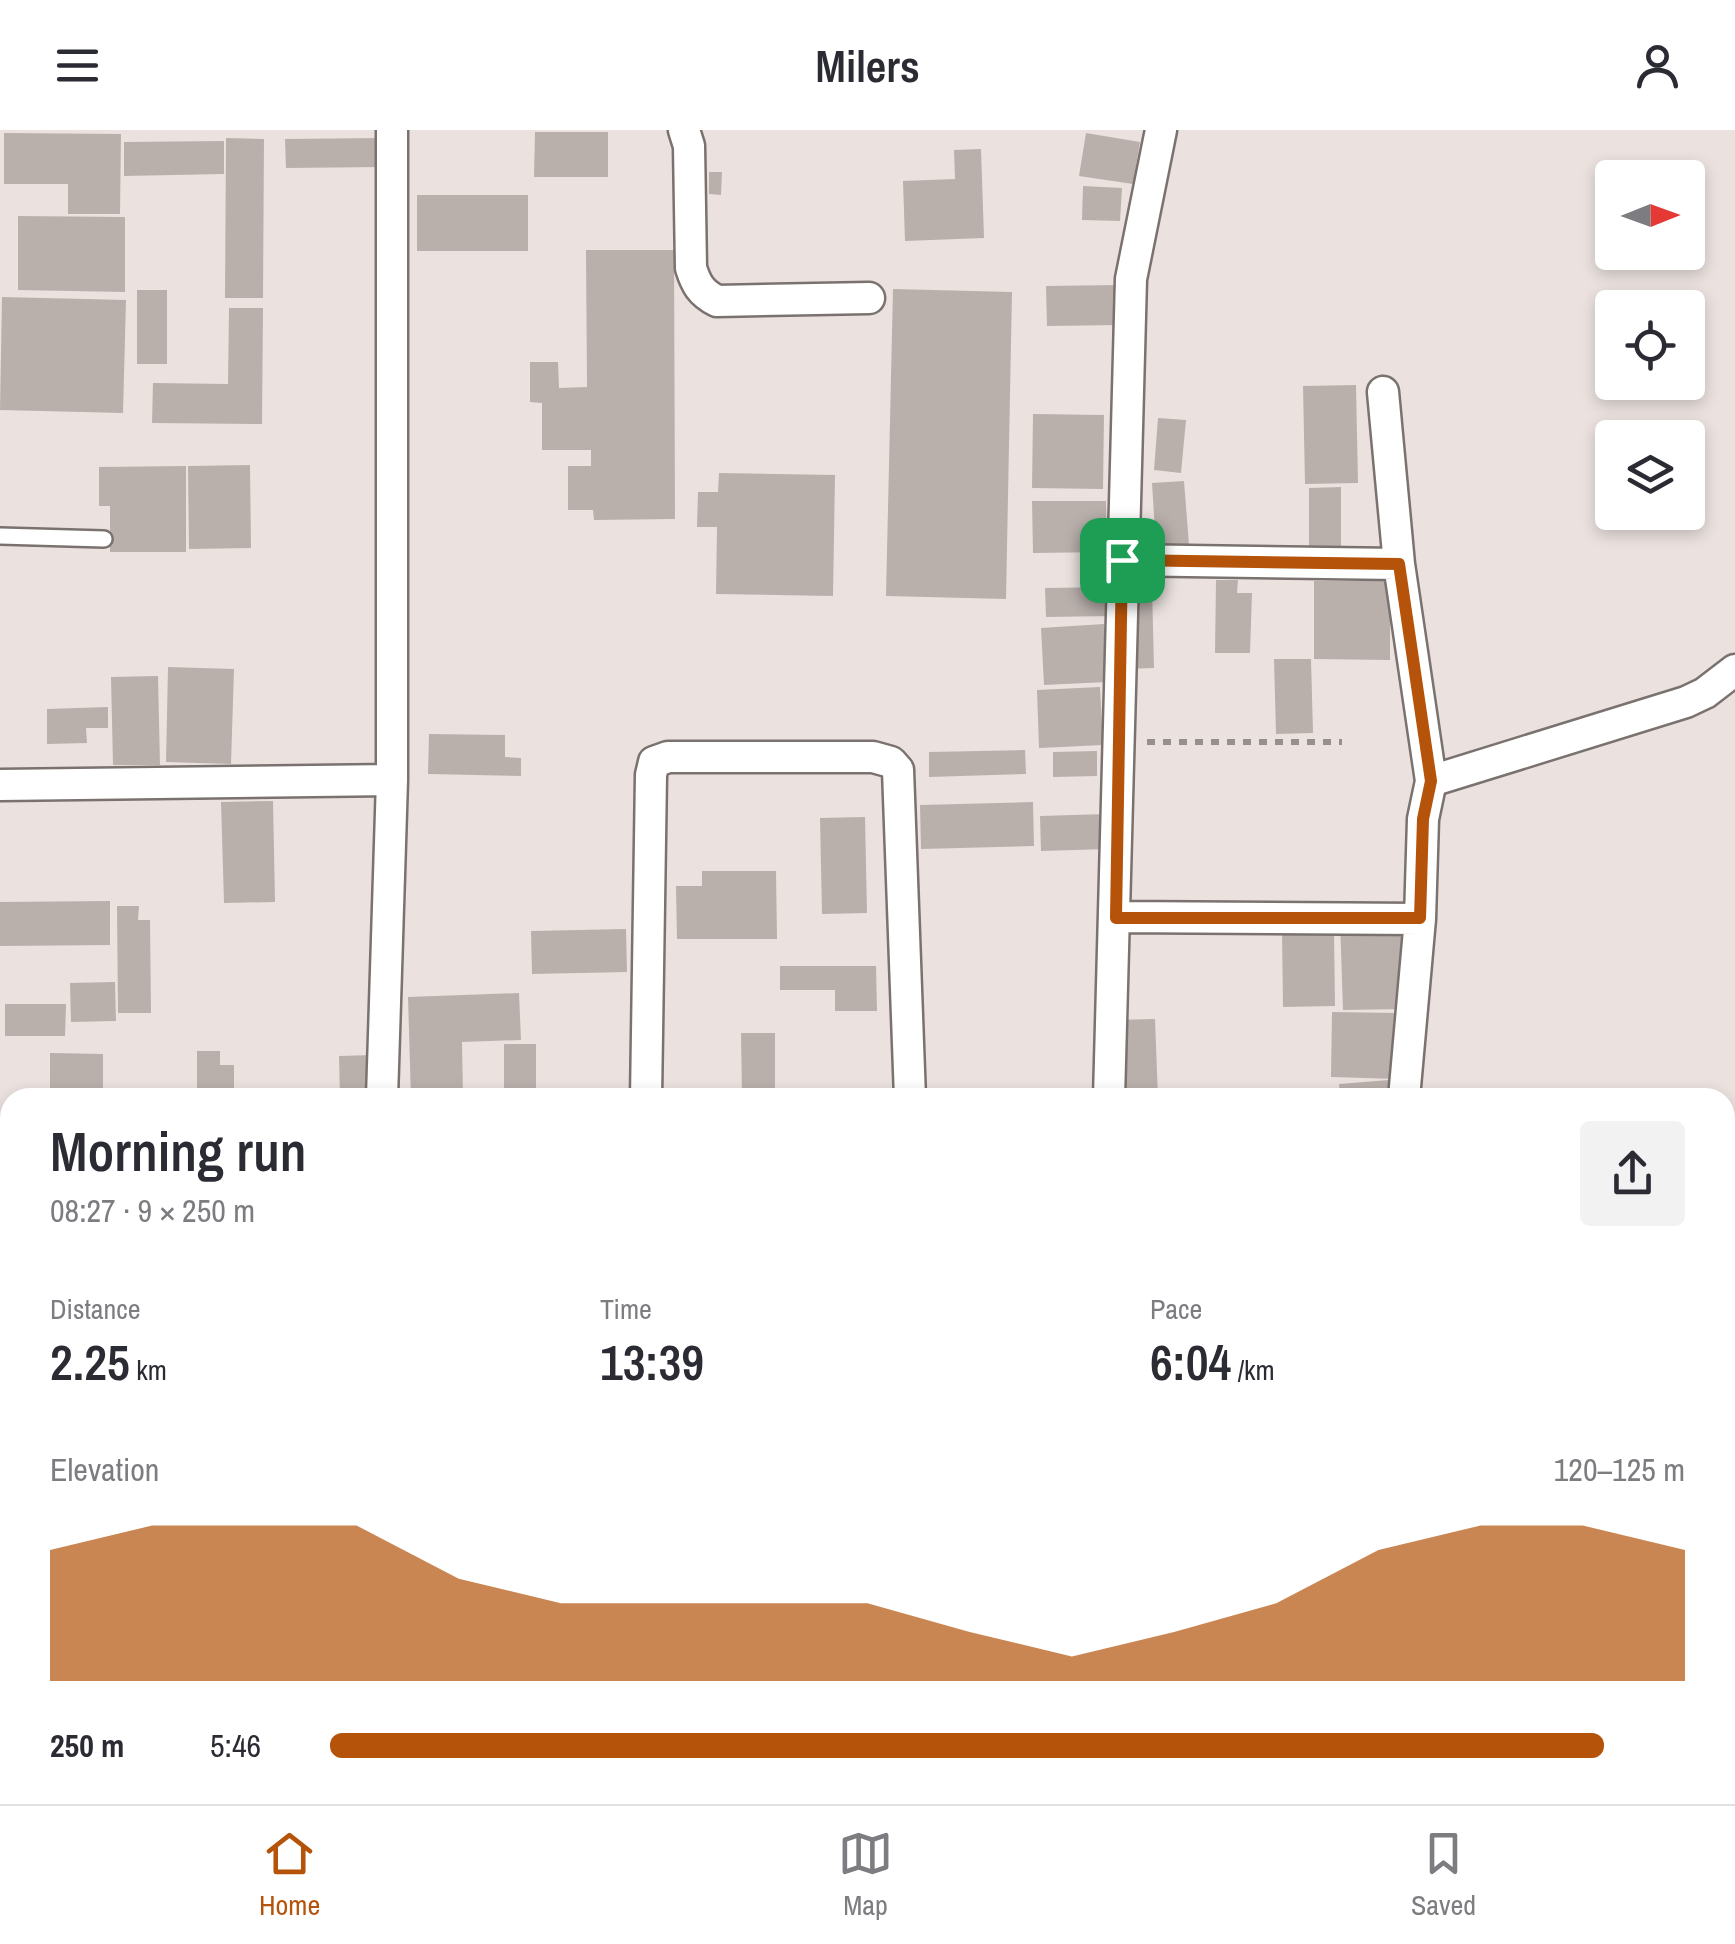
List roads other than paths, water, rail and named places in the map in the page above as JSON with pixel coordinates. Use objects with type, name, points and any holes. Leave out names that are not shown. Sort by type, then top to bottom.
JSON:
[{"type":"street","points":[[382,1088],[392,780],[392,130]]},
{"type":"street","points":[[684,130],[689,146],[692,268],[704,295],[717,301],[869,298]]},
{"type":"street","points":[[1109,1088],[1133,257],[1161,130]]},
{"type":"street","points":[[1383,392],[1399,564],[1431,781],[1423,819],[1420,918],[1405,1088]]},
{"type":"street","points":[[1122,560],[1399,564]]},
{"type":"street","points":[[1431,781],[1686,702],[1735,670]]},
{"type":"street","points":[[646,1088],[652,769],[658,760],[668,757],[873,758],[891,762],[898,770],[910,1088]]},
{"type":"street","points":[[0,785],[392,780]]},
{"type":"street","points":[[1116,918],[1420,918]]},
{"type":"lane","points":[[0,536],[104,538]]}]
